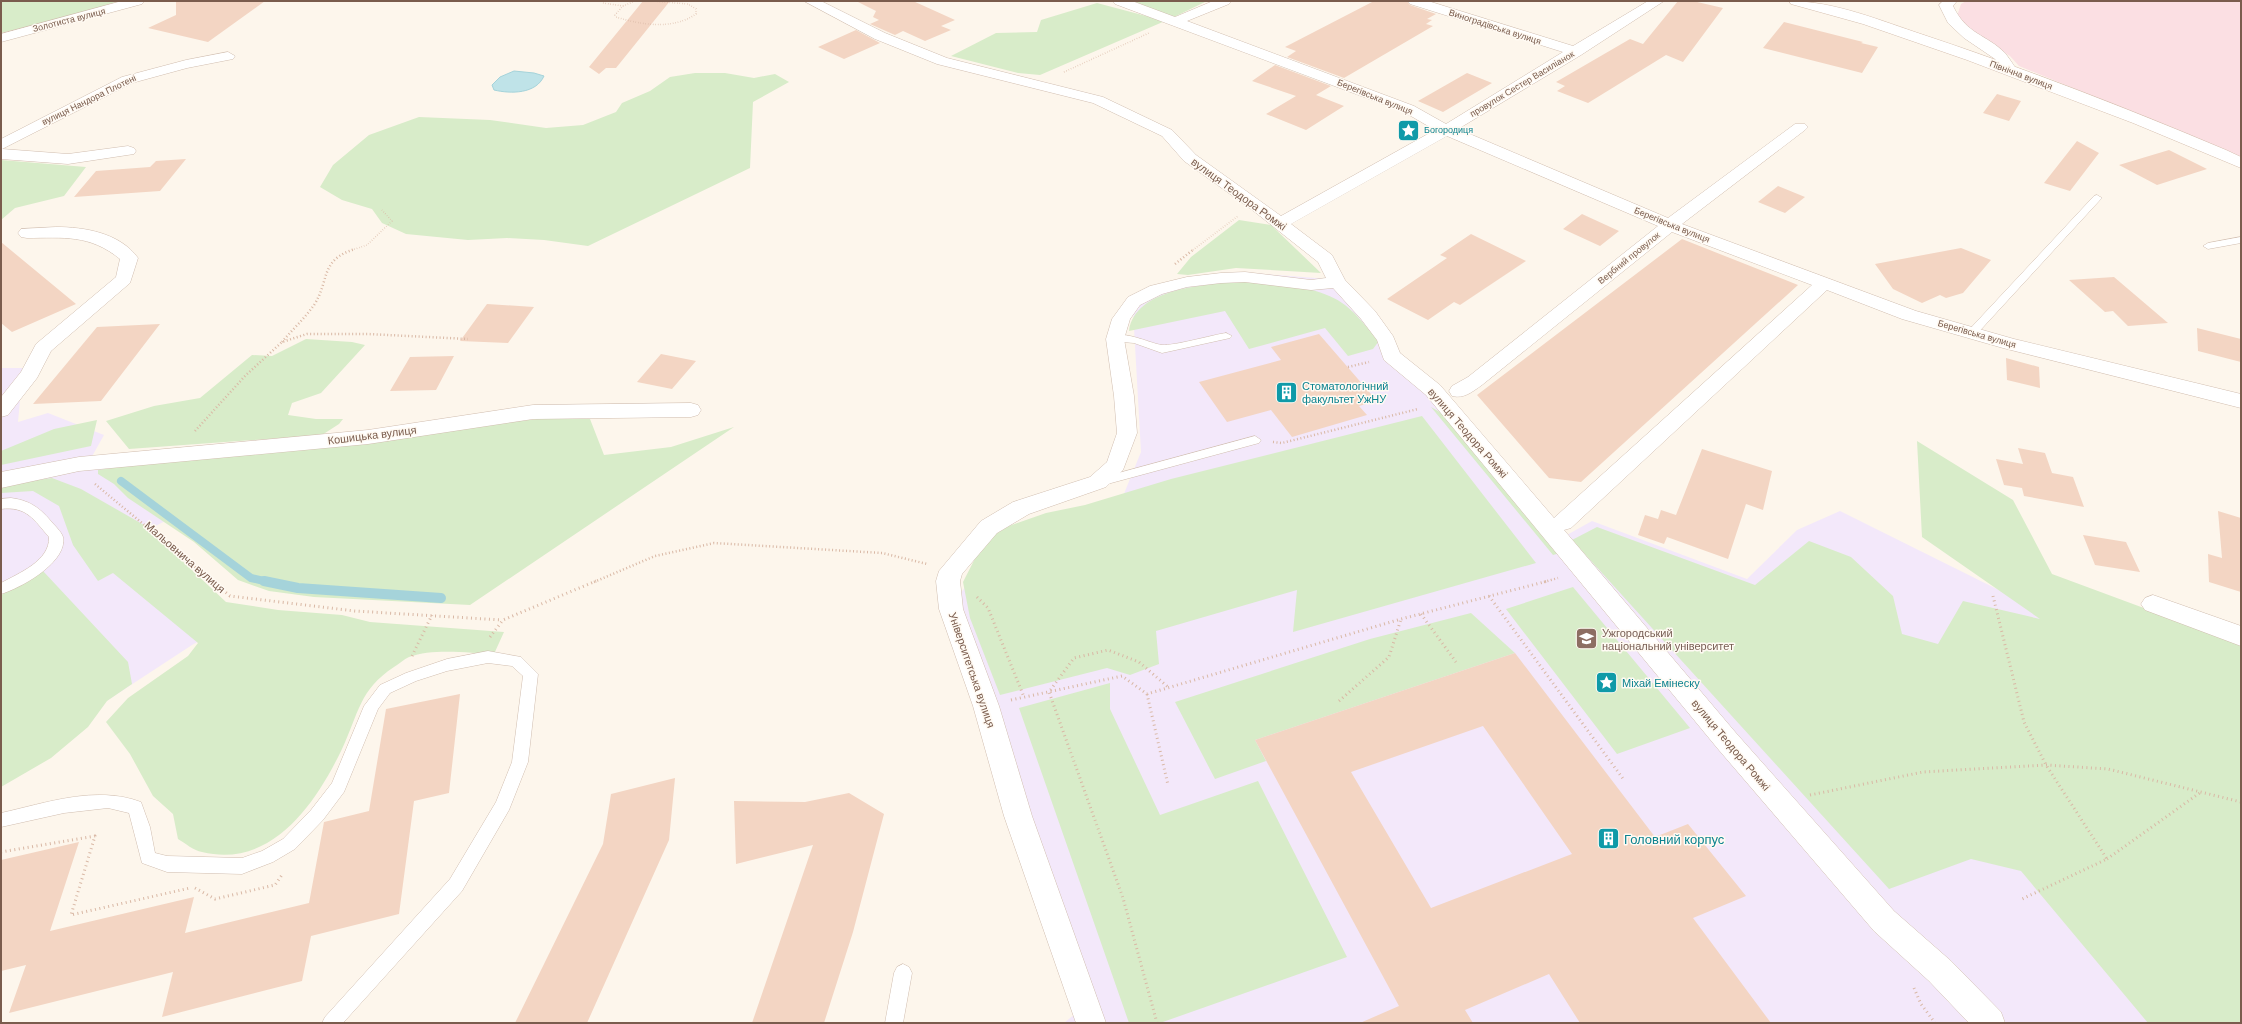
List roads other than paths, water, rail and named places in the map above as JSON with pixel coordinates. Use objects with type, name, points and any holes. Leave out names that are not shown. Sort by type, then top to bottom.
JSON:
[{"type":"street","name":"Золотиста вулиця","points":[[1,38],[137,1]]},
{"type":"street","name":"вулиця Теодора Ромжі","points":[[811,1],[880,36],[942,61],[1098,100],[1166,133],[1190,158],[1257,205],[1326,259],[1337,282],[1368,315],[1386,340],[1391,356],[1433,390],[1779,801],[1884,920],[1940,971],[1990,1023]]},
{"type":"street","name":"Берегівська вулиця","points":[[1120,1],[1409,109],[1446,130],[1670,225],[1908,315],[1971,334],[2241,401]]},
{"type":"street","points":[[1176,21],[1224,1]]},
{"type":"street","name":"Виноградівська вулиця","points":[[1415,1],[1576,52]]},
{"type":"street","name":"провулок Сестер Василіанок","points":[[1280,223],[1446,130],[1576,52],[1657,1]]},
{"type":"street","name":"Північна вулиця","points":[[1796,1],[1909,33],[2009,69],[2174,134],[2241,163]]},
{"type":"street","points":[[1950,1],[1946,5],[1953,20],[1969,35],[2000,56],[2009,69]]},
{"type":"street","name":"вулиця Нандора Плотені","points":[[1,145],[127,80],[186,64],[228,56]]},
{"type":"street","name":"Вербний провулок","points":[[1459,390],[1475,381],[1670,225],[1800,127]]},
{"type":"street","points":[[1,154],[68,159],[128,151]]},
{"type":"street","points":[[1,410],[30,374],[43,348],[124,279],[129,258],[117,247],[99,236],[82,232],[27,233]]},
{"type":"street","points":[[1098,482],[1116,466],[1127,433],[1124,396],[1115,339],[1121,319],[1134,301],[1156,290],[1187,282],[1221,278],[1245,278],[1311,286],[1337,282]]},
{"type":"street","points":[[1563,522],[1823,284]]},
{"type":"street","name":"Кошицька вулиця","points":[[1,480],[53,468],[368,437],[533,412],[691,410]]},
{"type":"street","name":"Університетська вулиця","points":[[1091,1023],[1018,816],[986,706],[951,609],[948,581],[951,570],[989,527],[1021,508],[1098,482]]},
{"type":"street","points":[[2153,604],[2241,636]]},
{"type":"lane","points":[[1971,334],[2096,198]]},
{"type":"lane","points":[[2208,246],[2241,240]]},
{"type":"lane","points":[[1115,339],[1135,340],[1162,349],[1226,336]]},
{"type":"lane","points":[[1098,482],[1255,440]]},
{"type":"lane","points":[[1,504],[16,502],[25,504],[56,536],[58,542],[55,550],[37,568],[1,588]]},
{"type":"lane","points":[[1,820],[64,806],[108,800],[135,807],[142,827],[148,858],[167,864],[242,866],[267,857],[289,844],[317,815],[338,788],[372,706],[385,689],[410,677],[447,665],[488,657],[516,661],[531,674],[520,762],[503,805],[456,885],[331,1023]]},
{"type":"lane","points":[[894,1023],[903,973]]},
{"type":"water","points":[[514,71],[534,73],[544,76],[535,86],[522,91],[508,92],[494,90],[492,85],[500,77]]},
{"type":"waterway","points":[[121,481],[251,578],[268,582]]},
{"type":"waterway","points":[[264,581],[298,588],[441,598]]},
{"type":"place","name":"Богородиця","points":[[1409,130]]},
{"type":"place","name":"Стоматологічний факультет УжНУ","points":[[1287,392]]},
{"type":"place","name":"Ужгородський національний університет","points":[[1587,639]]},
{"type":"place","name":"Міхай Емінеску","points":[[1606,683]]},
{"type":"place","name":"Головний корпус","points":[[1609,839]]}]
